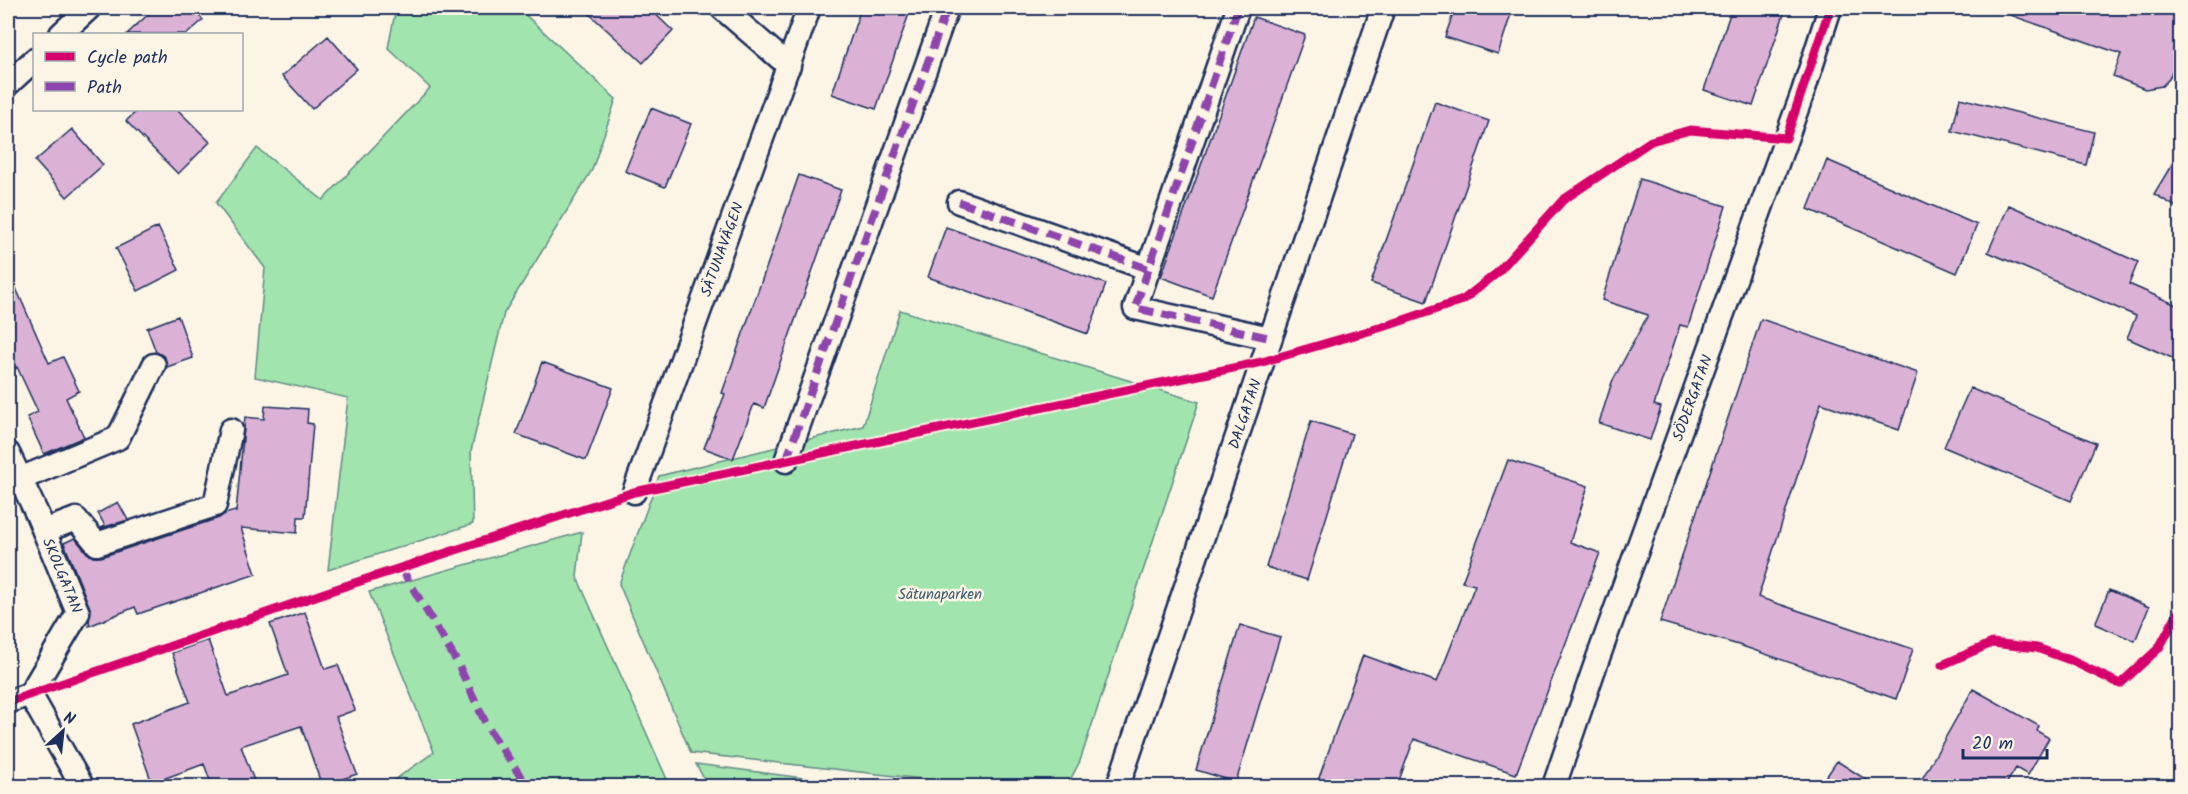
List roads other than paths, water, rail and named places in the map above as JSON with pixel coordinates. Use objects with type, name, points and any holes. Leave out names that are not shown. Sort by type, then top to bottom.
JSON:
[{"type":"street","points":[[62,33],[89,8]]},
{"type":"street","points":[[722,8],[789,66]]},
{"type":"street","name":"SÄTUNAVÄGEN","points":[[634,492],[809,8]]},
{"type":"street","points":[[786,461],[947,8]]},
{"type":"street","points":[[1238,8],[1135,308],[1270,338]]},
{"type":"street","name":"DALGATAN","points":[[1118,786],[1383,8]]},
{"type":"street","name":"SÖDERGATAN","points":[[1554,786],[1586,689],[1799,102],[1830,8]]},
{"type":"street","points":[[8,84],[33,61]]},
{"type":"street","points":[[959,202],[1149,269]]},
{"type":"street","points":[[20,479],[118,438],[154,365]]},
{"type":"street","points":[[44,531],[76,519],[97,544],[215,505],[231,430]]},
{"type":"street","name":"SKOLGATAN","points":[[8,453],[78,613],[30,694]]},
{"type":"street","points":[[8,702],[30,694],[82,786]]},
{"type":"park label","name":"Sätunaparken","points":[[940,594]]}]
